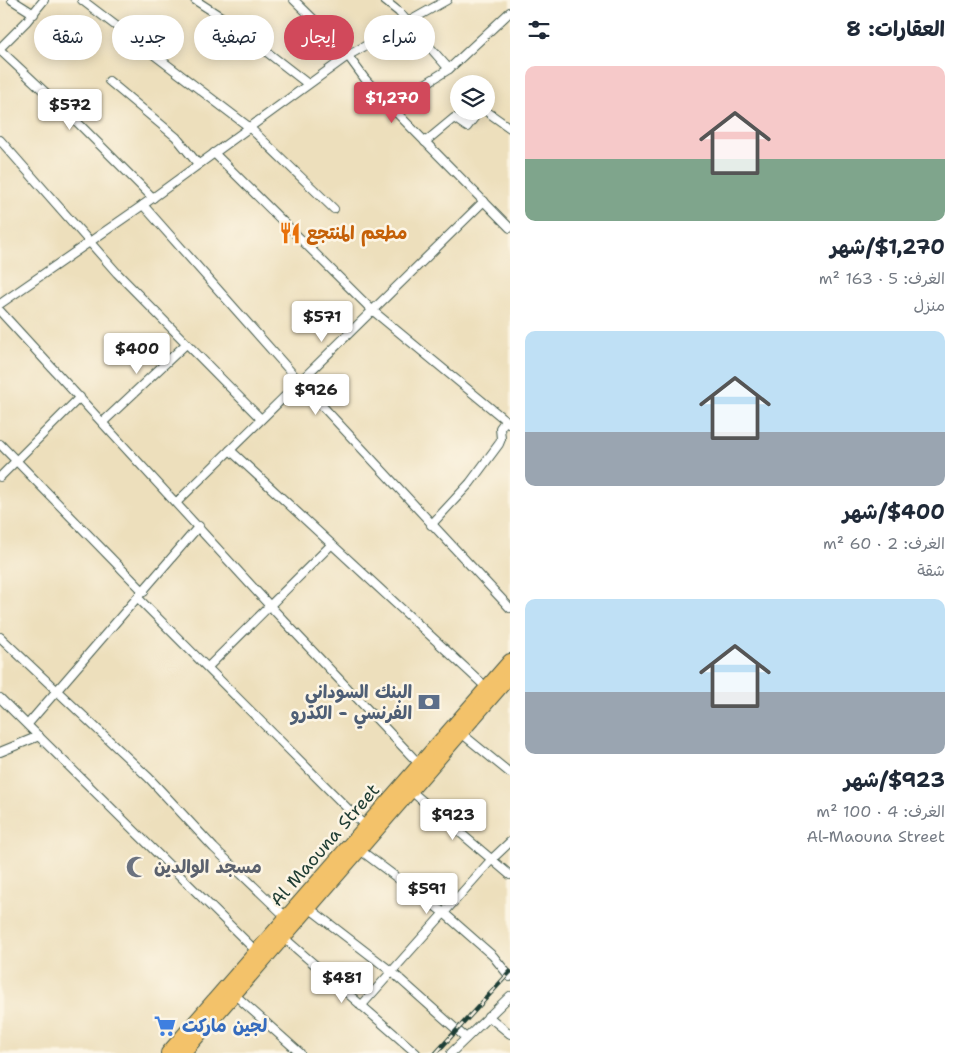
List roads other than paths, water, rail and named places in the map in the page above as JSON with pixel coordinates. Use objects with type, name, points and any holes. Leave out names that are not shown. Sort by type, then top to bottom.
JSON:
[{"type":"highway","name":"Al Maouna Street","points":[[168,1053],[249,968],[256,952],[510,661]]},
{"type":"highway","points":[[183,1053],[235,995],[249,968],[283,937],[510,677]]},
{"type":"street","points":[[12,0],[34,14]]},
{"type":"street","points":[[44,0],[34,14],[0,49],[153,198]]},
{"type":"street","points":[[82,0],[249,127],[334,209]]},
{"type":"street","points":[[195,0],[223,18],[308,84]]},
{"type":"street","points":[[294,0],[309,15]]},
{"type":"street","points":[[384,0],[401,15]]},
{"type":"street","points":[[419,15],[447,0]]},
{"type":"street","points":[[390,106],[449,69],[510,12]]},
{"type":"street","points":[[435,54],[449,69]]},
{"type":"street","points":[[0,304],[143,206],[342,60]]},
{"type":"street","points":[[352,60],[365,79],[390,106],[510,228]]},
{"type":"street","points":[[109,81],[176,137],[198,164]]},
{"type":"street","points":[[495,117],[510,128]]},
{"type":"street","points":[[425,142],[452,120]]},
{"type":"street","points":[[457,120],[468,127],[473,120]]},
{"type":"street","points":[[0,140],[118,273],[261,420]]},
{"type":"street","points":[[214,153],[372,310],[508,422],[500,428],[501,439],[499,444],[470,483],[431,525]]},
{"type":"street","points":[[177,502],[484,201]]},
{"type":"street","points":[[143,206],[299,381],[510,608]]},
{"type":"street","points":[[0,311],[199,526],[270,606],[420,765]]},
{"type":"street","points":[[103,422],[186,344]]},
{"type":"street","points":[[0,477],[80,397]]},
{"type":"street","points":[[0,444],[144,592]]},
{"type":"street","points":[[230,450],[487,688]]},
{"type":"street","points":[[28,724],[144,592],[199,526]]},
{"type":"street","points":[[208,668],[331,545]]},
{"type":"street","points":[[138,598],[366,827]]},
{"type":"street","points":[[0,637],[149,778],[214,848],[287,918]]},
{"type":"street","points":[[0,698],[256,952]]},
{"type":"street","points":[[462,733],[510,773]]},
{"type":"street","points":[[0,752],[39,736]]},
{"type":"street","points":[[411,790],[510,875]]},
{"type":"street","points":[[361,1006],[492,859],[510,842]]},
{"type":"street","points":[[360,850],[444,913],[493,956],[510,976]]},
{"type":"street","points":[[309,908],[392,972],[466,1038]]},
{"type":"street","points":[[283,937],[416,1053]]},
{"type":"street","points":[[235,995],[300,1053]]},
{"type":"street","points":[[451,1053],[510,996]]},
{"type":"street","points":[[488,1016],[510,1034]]},
{"type":"railway","points":[[436,1053],[510,972]]},
{"type":"place","name":"مطعم المنتجع","points":[[290,233]]},
{"type":"place","name":"البنك السوداني الفرنسي - الكدرو","points":[[429,702]]},
{"type":"place","name":"مسجد الوالدين","points":[[137,867]]},
{"type":"place","name":"لجين ماركت","points":[[165,1026]]}]
